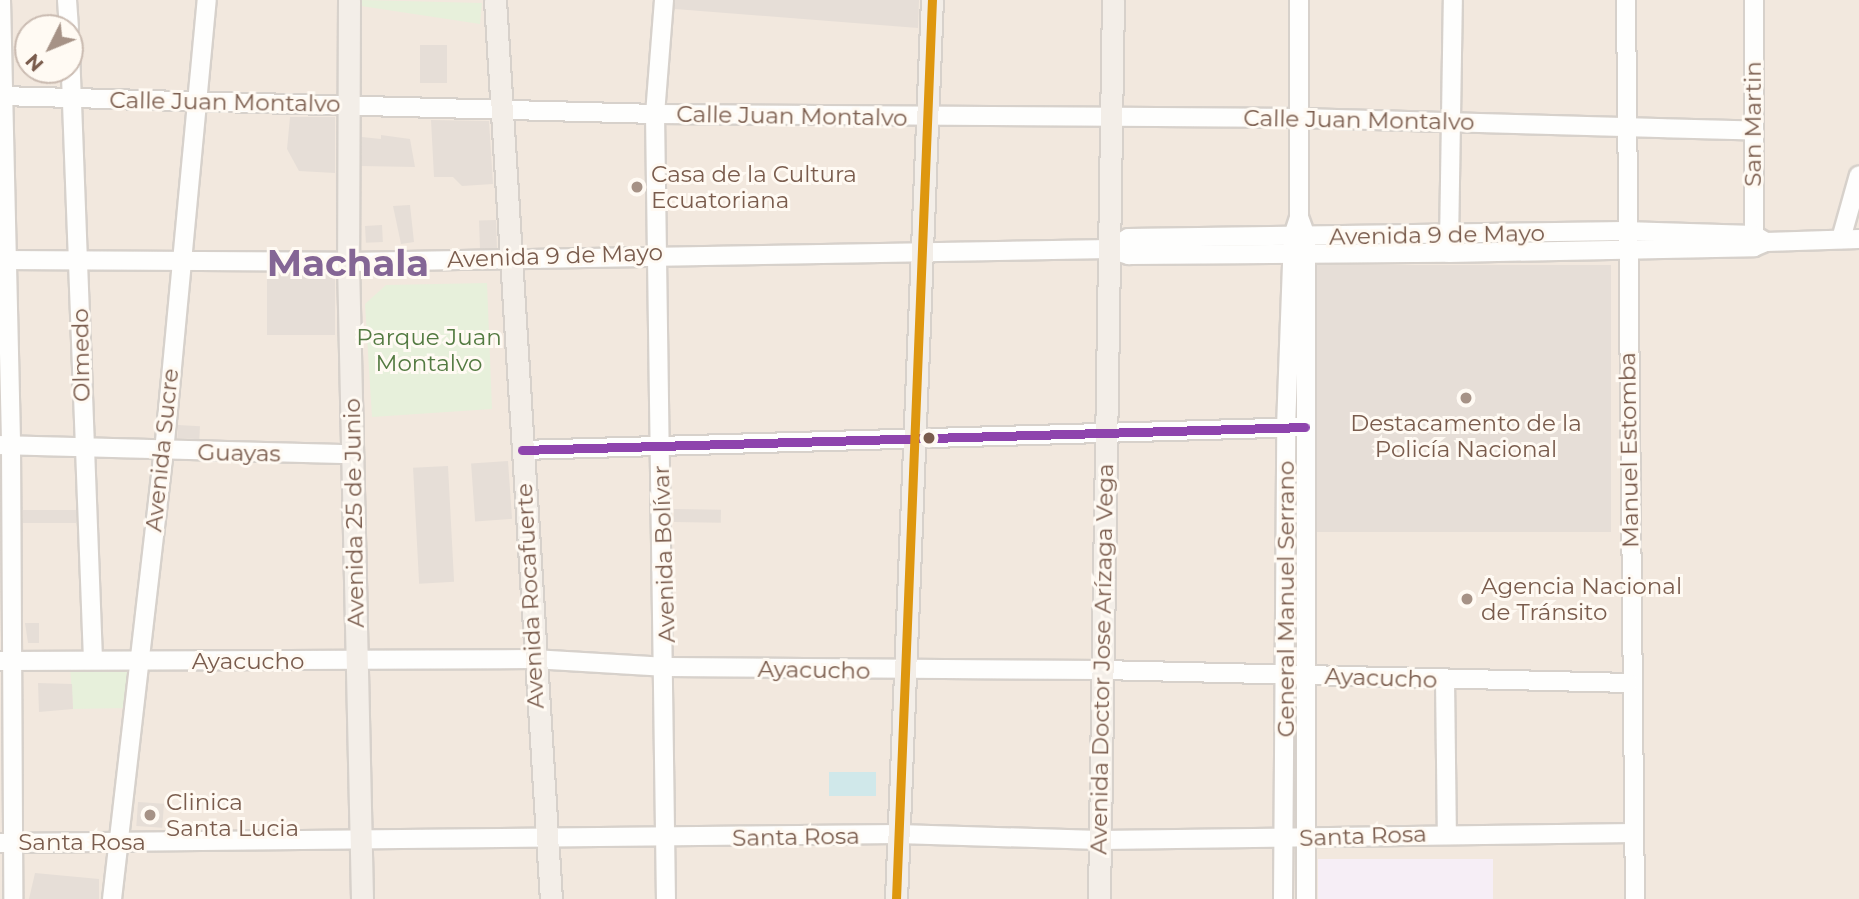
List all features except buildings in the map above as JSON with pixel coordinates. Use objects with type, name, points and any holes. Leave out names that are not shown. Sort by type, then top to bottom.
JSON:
[{"type":"main road","name":"Avenida 25 de Junio","points":[[349,0],[348,262],[362,899]]},
{"type":"main road","name":"Avenida Rocafuerte","points":[[495,0],[533,659],[551,899]]},
{"type":"main road","points":[[896,899],[908,672],[912,436],[924,118],[932,0]]},
{"type":"main road","name":"Avenida Doctor Jose Arízaga Vega","points":[[1099,899],[1113,0]]},
{"type":"street","points":[[1,0],[7,843],[13,899]]},
{"type":"street","name":"Avenida Sucre","points":[[111,899],[164,452],[207,0]]},
{"type":"street","name":"Avenida Bolívar","points":[[664,0],[655,114],[667,667],[666,899]]},
{"type":"street","name":"General Manuel Serrano","points":[[1299,0],[1299,243],[1306,427],[1306,899]]},
{"type":"street","points":[[1449,245],[1453,0]]},
{"type":"street","name":"Manuel Estomba","points":[[1626,0],[1624,231],[1629,683],[1635,899]]},
{"type":"street","name":"San Martin","points":[[1754,0],[1753,131],[1758,241]]},
{"type":"street","name":"Olmedo","points":[[72,84],[83,448],[93,660]]},
{"type":"street","name":"Calle Juan Montalvo","points":[[3,97],[349,103],[655,114],[924,118],[1301,118],[1753,131]]},
{"type":"street","points":[[1850,239],[1859,175]]},
{"type":"street","name":"Avenida 9 de Mayo","points":[[1449,245],[1624,231],[1758,241]]},
{"type":"street","name":"Avenida 9 de Mayo","points":[[4,260],[348,262],[658,253],[1110,249],[1129,255],[1299,243],[1626,250],[1758,241],[1850,239]]},
{"type":"street","name":"General Manuel Serrano","points":[[1283,899],[1286,428],[1299,243]]},
{"type":"street","points":[[522,450],[661,442],[912,436],[1105,436],[1306,427]]},
{"type":"street","name":"Guayas","points":[[6,446],[164,452],[352,454]]},
{"type":"street","name":"Ayacucho","points":[[6,661],[357,662],[533,659],[667,667],[908,672],[1102,670],[1286,677],[1629,683]]},
{"type":"street","points":[[1446,680],[1447,833]]},
{"type":"street","name":"Santa Rosa","points":[[7,843],[667,840],[898,834],[1100,840],[1634,832]]},
{"type":"shaded area","points":[[0,0],[1859,0],[1859,899],[0,899]]},
{"type":"shaded area","points":[[1318,859],[1493,859],[1493,899],[1318,899]]},
{"type":"green space","points":[[361,0],[482,3],[480,24],[361,6]]},
{"type":"green space","name":"Parque Juan Montalvo","points":[[487,283],[492,409],[372,417],[365,304],[386,285]]},
{"type":"green space","points":[[70,666],[129,668],[126,708],[73,709]]},
{"type":"water","points":[[829,772],[876,772],[876,796],[829,796]]},
{"type":"transit line","points":[[896,899],[932,0]]},
{"type":"transit line","points":[[522,450],[1305,427]]},
{"type":"place","name":"Casa de la Cultura Ecuatoriana","points":[[637,187]]},
{"type":"place","name":"Destacamento de la Policía Nacional","points":[[1466,398]]},
{"type":"place","name":"Agencia Nacional de Tránsito","points":[[1467,599]]},
{"type":"place","name":"Clinica Santa Lucia","points":[[150,815]]},
{"type":"district","name":"Machala","points":[[348,263]]}]
